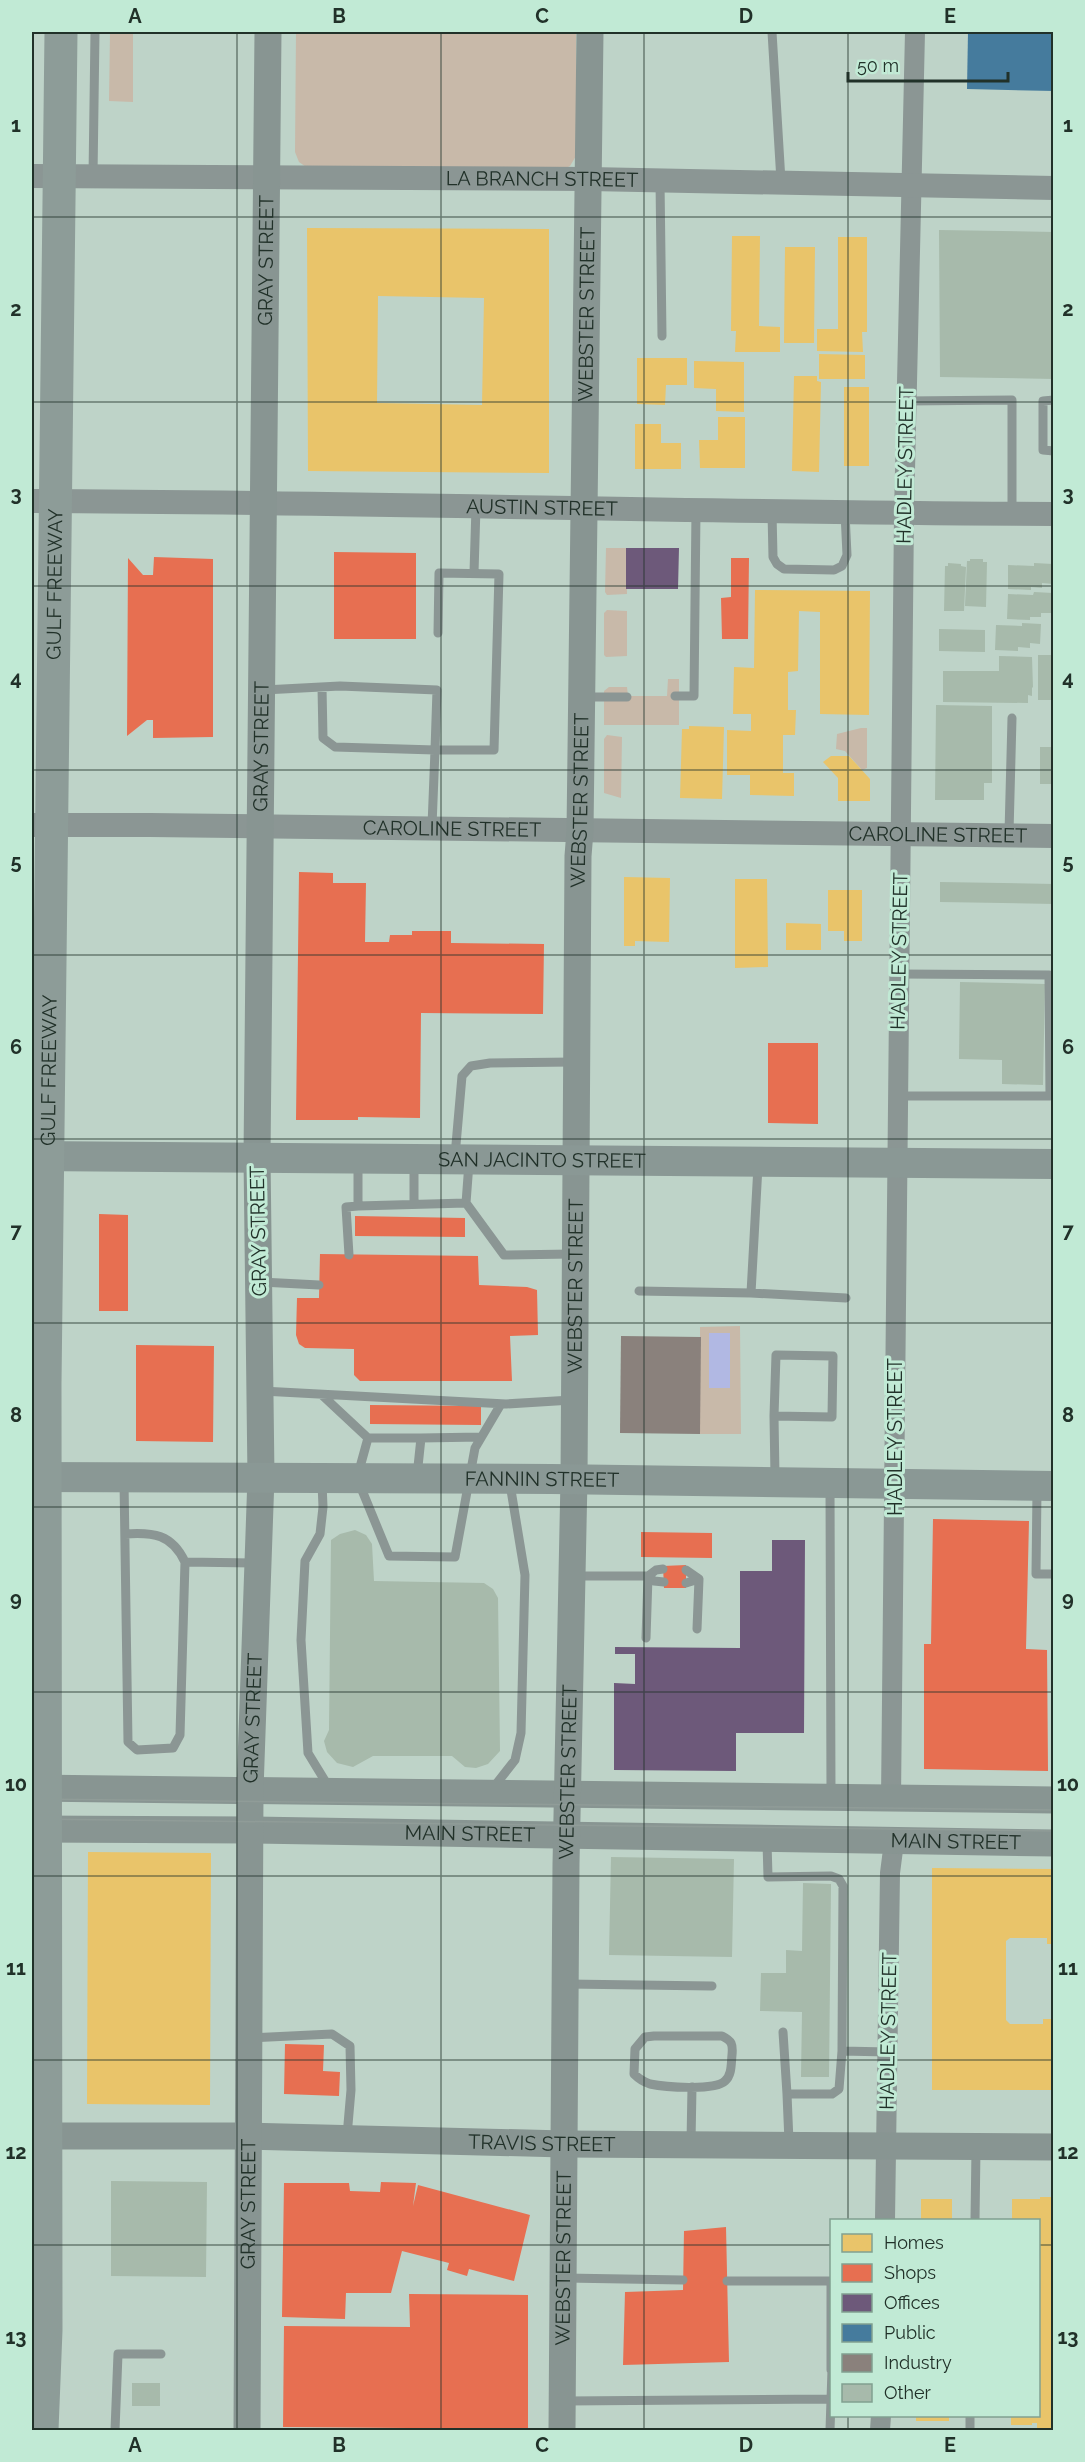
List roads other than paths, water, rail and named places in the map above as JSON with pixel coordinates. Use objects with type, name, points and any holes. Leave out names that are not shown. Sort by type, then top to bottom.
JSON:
[{"type":"highway","name":"GULF FREEWAY","points":[[42,2430],[46,2330],[45,1384],[61,32]]},
{"type":"main road","name":"GRAY STREET","points":[[247,2430],[250,1790],[261,1477],[257,1157],[268,32]]},
{"type":"main road","name":"WEBSTER STREET","points":[[562,2430],[566,1837],[574,1479],[578,856],[586,508],[590,32]]},
{"type":"main road","name":"SAN JACINTO STREET","points":[[32,1155],[1053,1164]]},
{"type":"main road","name":"FANNIN STREET","points":[[32,1477],[574,1479],[1045,1486]]},
{"type":"main road","name":"MAIN STREET","points":[[32,1788],[1053,1800]]},
{"type":"main road","name":"MAIN STREET","points":[[32,1829],[250,1830],[566,1837],[1053,1843]]},
{"type":"main road","name":"TRAVIS STREET","points":[[32,2136],[248,2136],[564,2144],[1053,2147]]},
{"type":"street","name":"HADLEY STREET","points":[[891,1799],[904,514],[915,32]]},
{"type":"street","name":"LA BRANCH STREET","points":[[32,176],[589,179],[1053,188]]},
{"type":"street","name":"AUSTIN STREET","points":[[32,501],[262,502],[904,514],[1053,514]]},
{"type":"street","name":"CAROLINE STREET","points":[[32,825],[1053,836]]},
{"type":"street","name":"HADLEY STREET","points":[[885,2219],[890,1873],[894,1842]]},
{"type":"lane","points":[[93,176],[95,32]]},
{"type":"lane","points":[[772,32],[781,183]]},
{"type":"lane","points":[[660,181],[662,336]]},
{"type":"lane","points":[[906,400],[1012,400],[1012,514]]},
{"type":"lane","points":[[1053,400],[1043,400],[1043,450],[1053,451]]},
{"type":"lane","points":[[474,573],[476,506]]},
{"type":"lane","points":[[675,696],[694,696],[696,510]]},
{"type":"lane","points":[[772,511],[773,557],[784,569],[834,570],[842,566],[847,555],[845,513]]},
{"type":"lane","points":[[322,687],[323,738],[335,747],[494,750],[499,574],[439,573],[438,633]]},
{"type":"lane","points":[[261,690],[340,686],[437,690],[432,829]]},
{"type":"lane","points":[[583,697],[627,697]]},
{"type":"lane","points":[[1009,836],[1012,718]]},
{"type":"lane","points":[[897,1096],[1050,1096],[1049,975],[899,974]]},
{"type":"lane","points":[[576,1254],[504,1255],[466,1203],[462,1158],[462,1076],[471,1066],[490,1063],[578,1062]]},
{"type":"lane","points":[[358,1158],[358,1206]]},
{"type":"lane","points":[[414,1158],[414,1204]]},
{"type":"lane","points":[[751,1293],[759,1161]]},
{"type":"lane","points":[[349,1255],[346,1207],[466,1203]]},
{"type":"lane","points":[[258,1282],[319,1285]]},
{"type":"lane","points":[[639,1291],[846,1298]]},
{"type":"lane","points":[[774,1416],[832,1417],[833,1356],[776,1355],[774,1416],[775,1482]]},
{"type":"lane","points":[[260,1391],[501,1404],[574,1400]]},
{"type":"lane","points":[[323,1396],[368,1437],[481,1437]]},
{"type":"lane","points":[[368,1437],[357,1478],[389,1557],[455,1557],[475,1448],[501,1404]]},
{"type":"lane","points":[[417,1478],[421,1438]]},
{"type":"lane","points":[[124,1476],[128,1742],[137,1750],[173,1748],[180,1736],[185,1562],[179,1549],[161,1536],[146,1532],[125,1534]]},
{"type":"lane","points":[[322,1478],[323,1508],[320,1534],[305,1561],[301,1640],[308,1753],[332,1791]]},
{"type":"lane","points":[[489,1793],[515,1760],[521,1734],[525,1575],[509,1479]]},
{"type":"lane","points":[[830,1483],[831,1797]]},
{"type":"lane","points":[[1045,1486],[1036,1574],[1053,1574]]},
{"type":"lane","points":[[185,1562],[258,1563]]},
{"type":"lane","points":[[572,1576],[648,1576],[656,1570],[663,1569]]},
{"type":"lane","points":[[686,1570],[699,1579]]},
{"type":"lane","points":[[648,1576],[654,1581],[664,1582]]},
{"type":"lane","points":[[646,1638],[648,1576]]},
{"type":"lane","points":[[686,1583],[699,1579]]},
{"type":"lane","points":[[697,1629],[699,1579]]},
{"type":"lane","points":[[767,1838],[768,1877],[831,1876],[839,1879],[843,1886],[842,2051],[839,2089],[832,2094],[786,2094]]},
{"type":"lane","points":[[565,1984],[712,1986]]},
{"type":"lane","points":[[783,2032],[790,2145]]},
{"type":"lane","points":[[248,2038],[332,2034],[350,2046],[351,2090],[347,2139]]},
{"type":"lane","points":[[654,2036],[722,2036],[730,2040],[733,2046],[731,2069],[726,2080],[718,2085],[692,2087],[650,2084],[639,2080],[634,2074],[634,2068],[635,2049],[639,2041],[654,2036]]},
{"type":"lane","points":[[842,2051],[888,2052]]},
{"type":"lane","points":[[691,2145],[692,2087]]},
{"type":"lane","points":[[975,2219],[976,2146]]},
{"type":"lane","points":[[563,2278],[683,2280]]},
{"type":"lane","points":[[727,2281],[830,2281]]},
{"type":"lane","points":[[115,2430],[118,2354],[161,2354]]},
{"type":"lane","points":[[562,2401],[830,2399],[830,2430]]},
{"type":"water","points":[[709,1333],[730,1333],[730,1388],[709,1388]]},
{"type":"tram line","points":[[32,1799],[1054,1810]]},
{"type":"tram line","points":[[32,1819],[1054,1831]]}]
